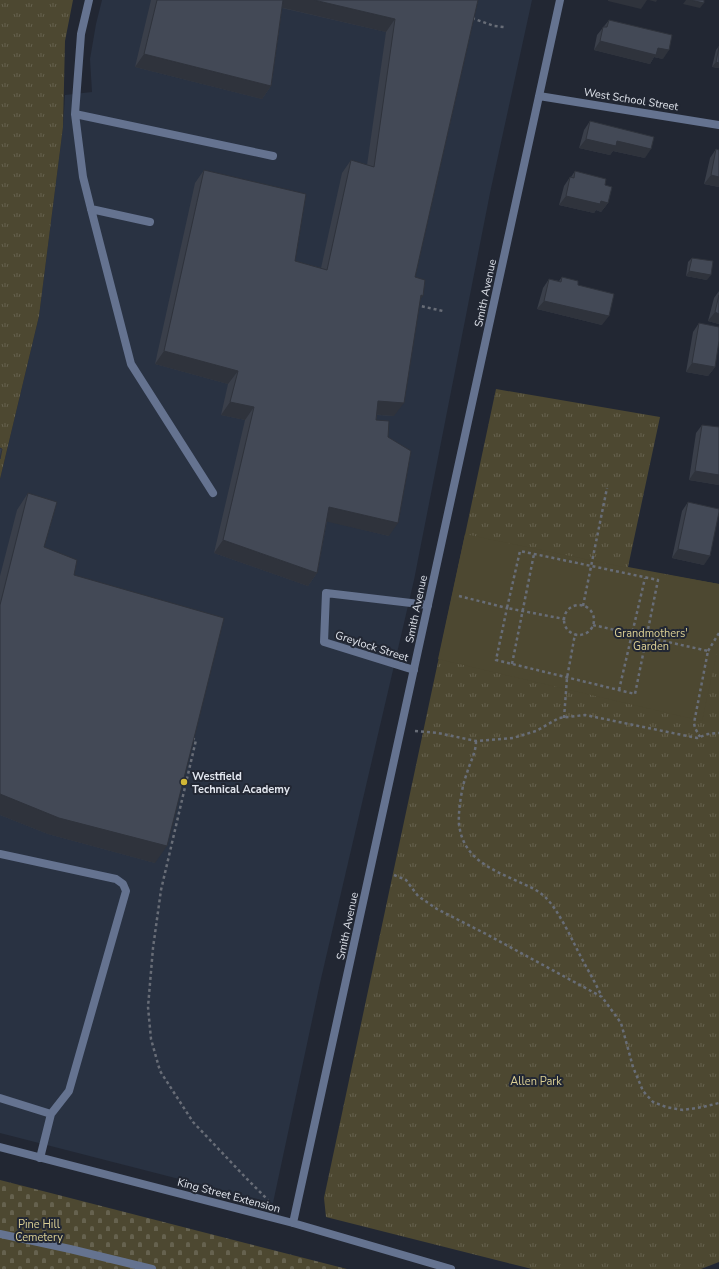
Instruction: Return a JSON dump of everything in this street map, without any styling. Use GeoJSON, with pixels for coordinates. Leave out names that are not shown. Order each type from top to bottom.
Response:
{"type":"FeatureCollection","features":[{"type":"Feature","properties":{"kind":"street"},"geometry":{"type":"LineString","coordinates":[[89,0],[81,34],[75,114],[83,177],[91,209],[131,364],[213,493]]}},
{"type":"Feature","properties":{"kind":"street","name":"Smith Avenue"},"geometry":{"type":"LineString","coordinates":[[293,1223],[560,0]]}},
{"type":"Feature","properties":{"kind":"street","name":"West School Street"},"geometry":{"type":"LineString","coordinates":[[540,96],[719,125]]}},
{"type":"Feature","properties":{"kind":"street"},"geometry":{"type":"LineString","coordinates":[[75,114],[273,156]]}},
{"type":"Feature","properties":{"kind":"street"},"geometry":{"type":"LineString","coordinates":[[91,209],[150,222]]}},
{"type":"Feature","properties":{"kind":"street","name":"Greylock Street"},"geometry":{"type":"LineString","coordinates":[[414,670],[324,642],[326,593],[428,605]]}},
{"type":"Feature","properties":{"kind":"street"},"geometry":{"type":"LineString","coordinates":[[0,854],[116,879],[123,884],[126,890],[69,1091],[51,1114],[40,1158]]}},
{"type":"Feature","properties":{"kind":"street"},"geometry":{"type":"LineString","coordinates":[[0,1098],[51,1114]]}},
{"type":"Feature","properties":{"kind":"street","name":"King Street Extension"},"geometry":{"type":"LineString","coordinates":[[0,1148],[293,1223],[451,1269]]}},
{"type":"Feature","properties":{"kind":"street"},"geometry":{"type":"LineString","coordinates":[[0,1234],[152,1269]]}},
{"type":"Feature","properties":{"kind":"path"},"geometry":{"type":"LineString","coordinates":[[468,17],[494,26],[504,27]]}},
{"type":"Feature","properties":{"kind":"path"},"geometry":{"type":"LineString","coordinates":[[415,305],[443,311]]}},
{"type":"Feature","properties":{"kind":"path"},"geometry":{"type":"LineString","coordinates":[[583,606],[607,488]]}},
{"type":"Feature","properties":{"kind":"path"},"geometry":{"type":"LineString","coordinates":[[520,551],[590,566],[658,580],[634,694],[496,660],[520,551]]}},
{"type":"Feature","properties":{"kind":"path"},"geometry":{"type":"LineString","coordinates":[[512,664],[534,554]]}},
{"type":"Feature","properties":{"kind":"path"},"geometry":{"type":"LineString","coordinates":[[619,690],[645,578]]}},
{"type":"Feature","properties":{"kind":"path"},"geometry":{"type":"LineString","coordinates":[[458,596],[507,608],[564,619]]}},
{"type":"Feature","properties":{"kind":"path"},"geometry":{"type":"LineString","coordinates":[[578,605],[583,606],[593,615],[593,625],[588,632],[584,634],[574,634],[567,629],[564,619],[570,608],[578,605]]}},
{"type":"Feature","properties":{"kind":"path"},"geometry":{"type":"LineString","coordinates":[[593,625],[708,652]]}},
{"type":"Feature","properties":{"kind":"path"},"geometry":{"type":"LineString","coordinates":[[700,737],[694,723],[708,652],[719,633]]}},
{"type":"Feature","properties":{"kind":"path"},"geometry":{"type":"LineString","coordinates":[[564,718],[567,678],[574,634]]}},
{"type":"Feature","properties":{"kind":"path"},"geometry":{"type":"LineString","coordinates":[[401,730],[438,733],[476,741],[513,738],[536,731],[559,718],[585,715],[697,738],[708,734],[719,733]]}},
{"type":"Feature","properties":{"kind":"path"},"geometry":{"type":"LineString","coordinates":[[187,736],[196,740],[161,890],[153,948],[148,1007],[151,1039],[160,1071],[193,1122],[270,1201]]}},
{"type":"Feature","properties":{"kind":"path"},"geometry":{"type":"LineString","coordinates":[[476,741],[474,756],[466,774],[460,811],[460,829],[469,850],[476,859],[486,866],[530,886],[545,897],[562,921],[596,982],[602,997],[621,1023],[633,1067],[643,1091],[653,1102],[666,1108],[684,1110],[703,1108],[719,1103]]}},
{"type":"Feature","properties":{"kind":"path"},"geometry":{"type":"LineString","coordinates":[[394,874],[406,880],[418,896],[437,909],[602,997]]}},
{"type":"Feature","properties":{"kind":"shaded area","name":"Westfield Technical Academy"},"geometry":{"type":"Polygon","coordinates":[[[102,0],[532,0],[490,193],[414,580],[320,983],[273,1203],[0,1133],[0,479],[39,316],[63,127],[65,95],[92,92],[90,59],[102,0]]]}},
{"type":"Feature","properties":{"kind":"green space"},"geometry":{"type":"Polygon","coordinates":[[[0,0],[73,0],[65,41],[63,127],[39,316],[0,479],[0,0]]]}},
{"type":"Feature","properties":{"kind":"green space","name":"Allen Park"},"geometry":{"type":"Polygon","coordinates":[[[496,389],[660,417],[628,567],[719,584],[719,1262],[701,1269],[532,1269],[326,1217],[324,1198],[496,389]]]}},
{"type":"Feature","properties":{"kind":"green space","name":"Grandmothers' Garden"},"geometry":{"type":"Polygon","coordinates":[[[465,534],[628,568],[719,584],[719,643],[702,721],[438,659],[465,534]]]}},
{"type":"Feature","properties":{"kind":"green space","name":"Pine Hill Cemetery"},"geometry":{"type":"Polygon","coordinates":[[[0,1180],[347,1269],[0,1269],[0,1180]]]}},
{"type":"Feature","properties":{"kind":"building"},"geometry":{"type":"Polygon","coordinates":[[[157,0],[283,0],[271,86],[144,54],[157,0]]]}},
{"type":"Feature","properties":{"kind":"building"},"geometry":{"type":"Polygon","coordinates":[[[314,0],[478,0],[415,277],[425,280],[423,296],[421,295],[404,403],[378,401],[376,420],[389,421],[388,437],[411,451],[398,523],[329,507],[317,573],[223,540],[254,407],[230,402],[238,371],[164,351],[204,170],[306,194],[295,261],[327,270],[351,160],[374,167],[395,19],[314,0]]]}},
{"type":"Feature","properties":{"kind":"building"},"geometry":{"type":"Polygon","coordinates":[[[690,0],[704,0],[704,3],[690,0]]]}},
{"type":"Feature","properties":{"kind":"building"},"geometry":{"type":"Polygon","coordinates":[[[609,20],[672,35],[669,50],[658,48],[656,55],[600,41],[603,27],[607,27],[609,20]]]}},
{"type":"Feature","properties":{"kind":"building"},"geometry":{"type":"Polygon","coordinates":[[[719,47],[719,63],[716,62],[719,47]]]}},
{"type":"Feature","properties":{"kind":"building"},"geometry":{"type":"Polygon","coordinates":[[[590,121],[654,137],[651,149],[617,141],[616,146],[586,139],[590,121]]]}},
{"type":"Feature","properties":{"kind":"building"},"geometry":{"type":"Polygon","coordinates":[[[716,149],[719,150],[719,177],[711,175],[716,149]]]}},
{"type":"Feature","properties":{"kind":"building"},"geometry":{"type":"Polygon","coordinates":[[[575,171],[606,179],[605,185],[612,187],[608,203],[601,201],[600,204],[566,196],[570,177],[574,178],[575,171]]]}},
{"type":"Feature","properties":{"kind":"building"},"geometry":{"type":"Polygon","coordinates":[[[692,258],[713,261],[711,275],[689,271],[692,258]]]}},
{"type":"Feature","properties":{"kind":"building"},"geometry":{"type":"Polygon","coordinates":[[[562,277],[578,281],[578,285],[614,294],[609,316],[544,301],[549,279],[561,282],[562,277]]]}},
{"type":"Feature","properties":{"kind":"building"},"geometry":{"type":"Polygon","coordinates":[[[719,295],[719,314],[715,312],[719,295]]]}},
{"type":"Feature","properties":{"kind":"building"},"geometry":{"type":"Polygon","coordinates":[[[699,323],[719,327],[719,341],[715,367],[692,363],[699,323]]]}},
{"type":"Feature","properties":{"kind":"building"},"geometry":{"type":"Polygon","coordinates":[[[702,425],[719,427],[719,475],[695,471],[702,425]]]}},
{"type":"Feature","properties":{"kind":"building"},"geometry":{"type":"Polygon","coordinates":[[[0,448],[2,449],[0,459],[0,448]]]}},
{"type":"Feature","properties":{"kind":"building"},"geometry":{"type":"Polygon","coordinates":[[[28,493],[57,502],[44,547],[77,560],[74,575],[224,618],[167,846],[59,818],[0,794],[0,605],[28,493]]]}},
{"type":"Feature","properties":{"kind":"building"},"geometry":{"type":"Polygon","coordinates":[[[688,502],[719,509],[710,556],[678,549],[688,502]]]}},
{"type":"Feature","properties":{"kind":"place","name":"Westfield Technical Academy"},"geometry":{"type":"Point","coordinates":[184,782]}}]}
